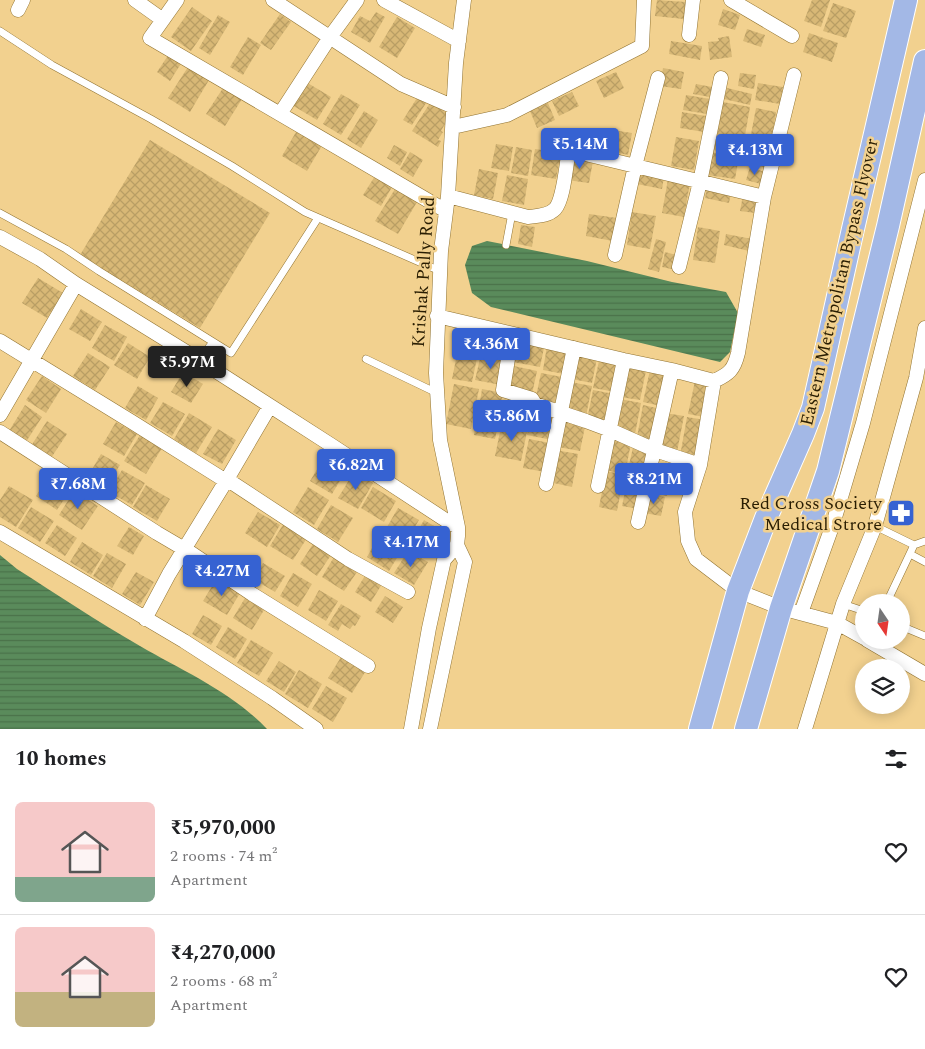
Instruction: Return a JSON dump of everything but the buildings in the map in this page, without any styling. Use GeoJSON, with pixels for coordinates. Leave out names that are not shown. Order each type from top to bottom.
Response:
{"type":"FeatureCollection","features":[{"type":"Feature","properties":{"kind":"main road","name":"Eastern Metropolitan Bypass Flyover"},"geometry":{"type":"LineString","coordinates":[[700,729],[738,591],[766,518],[813,408],[906,0]]}},
{"type":"Feature","properties":{"kind":"main road","name":"Eastern Metropolitan Bypass Flyover"},"geometry":{"type":"LineString","coordinates":[[746,729],[791,611],[828,471],[888,226],[925,61]]}},
{"type":"Feature","properties":{"kind":"street"},"geometry":{"type":"LineString","coordinates":[[135,0],[163,20]]}},
{"type":"Feature","properties":{"kind":"street"},"geometry":{"type":"LineString","coordinates":[[177,0],[150,38],[446,211]]}},
{"type":"Feature","properties":{"kind":"street"},"geometry":{"type":"LineString","coordinates":[[274,0],[401,84],[454,107]]}},
{"type":"Feature","properties":{"kind":"street"},"geometry":{"type":"LineString","coordinates":[[280,114],[330,37],[357,0]]}},
{"type":"Feature","properties":{"kind":"street"},"geometry":{"type":"LineString","coordinates":[[384,0],[459,41]]}},
{"type":"Feature","properties":{"kind":"street","name":"Krishak Pally Road"},"geometry":{"type":"LineString","coordinates":[[430,729],[465,562],[457,545],[458,527],[440,440],[436,373],[440,271],[448,196],[456,63],[464,0]]}},
{"type":"Feature","properties":{"kind":"street"},"geometry":{"type":"LineString","coordinates":[[453,127],[507,116],[642,46],[644,0]]}},
{"type":"Feature","properties":{"kind":"street"},"geometry":{"type":"LineString","coordinates":[[689,35],[693,0]]}},
{"type":"Feature","properties":{"kind":"street"},"geometry":{"type":"LineString","coordinates":[[731,0],[792,36]]}},
{"type":"Feature","properties":{"kind":"street"},"geometry":{"type":"LineString","coordinates":[[437,316],[714,381],[725,375],[735,364],[738,353],[764,198],[794,75]]}},
{"type":"Feature","properties":{"kind":"street"},"geometry":{"type":"LineString","coordinates":[[615,254],[658,78]]}},
{"type":"Feature","properties":{"kind":"street"},"geometry":{"type":"LineString","coordinates":[[679,267],[700,182],[721,78]]}},
{"type":"Feature","properties":{"kind":"street"},"geometry":{"type":"LineString","coordinates":[[448,196],[528,217],[549,213],[555,208],[561,196],[569,150],[764,198]]}},
{"type":"Feature","properties":{"kind":"street"},"geometry":{"type":"LineString","coordinates":[[791,611],[833,524],[863,423],[925,180]]}},
{"type":"Feature","properties":{"kind":"street"},"geometry":{"type":"LineString","coordinates":[[0,237],[40,259],[76,284],[331,445],[450,524],[458,527]]}},
{"type":"Feature","properties":{"kind":"street"},"geometry":{"type":"LineString","coordinates":[[0,415],[76,284]]}},
{"type":"Feature","properties":{"kind":"street"},"geometry":{"type":"LineString","coordinates":[[805,729],[843,604],[875,526],[920,379],[925,328]]}},
{"type":"Feature","properties":{"kind":"street"},"geometry":{"type":"LineString","coordinates":[[512,334],[504,390],[532,398],[535,404],[610,430],[655,450],[700,465]]}},
{"type":"Feature","properties":{"kind":"street"},"geometry":{"type":"LineString","coordinates":[[0,341],[32,359],[226,481],[231,482],[348,560],[408,592]]}},
{"type":"Feature","properties":{"kind":"street"},"geometry":{"type":"LineString","coordinates":[[546,484],[574,348]]}},
{"type":"Feature","properties":{"kind":"street"},"geometry":{"type":"LineString","coordinates":[[598,486],[624,360]]}},
{"type":"Feature","properties":{"kind":"street"},"geometry":{"type":"LineString","coordinates":[[638,522],[672,370]]}},
{"type":"Feature","properties":{"kind":"street"},"geometry":{"type":"LineString","coordinates":[[714,381],[700,465],[685,512],[688,541],[696,559],[738,591],[791,611],[837,623],[855,633]]}},
{"type":"Feature","properties":{"kind":"street"},"geometry":{"type":"LineString","coordinates":[[145,619],[169,574],[270,406]]}},
{"type":"Feature","properties":{"kind":"street"},"geometry":{"type":"LineString","coordinates":[[0,432],[267,604],[368,666]]}},
{"type":"Feature","properties":{"kind":"street"},"geometry":{"type":"LineString","coordinates":[[0,532],[184,641],[316,729]]}},
{"type":"Feature","properties":{"kind":"street"},"geometry":{"type":"LineString","coordinates":[[412,729],[444,560],[457,545]]}},
{"type":"Feature","properties":{"kind":"street"},"geometry":{"type":"LineString","coordinates":[[882,649],[925,674]]}},
{"type":"Feature","properties":{"kind":"lane"},"geometry":{"type":"LineString","coordinates":[[1,35],[232,166],[306,212],[440,271]]}},
{"type":"Feature","properties":{"kind":"lane"},"geometry":{"type":"LineString","coordinates":[[0,213],[66,249],[231,353],[318,218]]}},
{"type":"Feature","properties":{"kind":"lane"},"geometry":{"type":"LineString","coordinates":[[506,245],[512,213]]}},
{"type":"Feature","properties":{"kind":"lane"},"geometry":{"type":"LineString","coordinates":[[199,360],[213,342]]}},
{"type":"Feature","properties":{"kind":"lane"},"geometry":{"type":"LineString","coordinates":[[366,359],[438,394]]}},
{"type":"Feature","properties":{"kind":"lane"},"geometry":{"type":"LineString","coordinates":[[875,526],[914,545],[925,541]]}},
{"type":"Feature","properties":{"kind":"lane"},"geometry":{"type":"LineString","coordinates":[[891,594],[914,545]]}},
{"type":"Feature","properties":{"kind":"lane"},"geometry":{"type":"LineString","coordinates":[[910,554],[925,562]]}},
{"type":"Feature","properties":{"kind":"lane"},"geometry":{"type":"LineString","coordinates":[[843,604],[855,608]]}},
{"type":"Feature","properties":{"kind":"lane"},"geometry":{"type":"LineString","coordinates":[[910,630],[925,636]]}},
{"type":"Feature","properties":{"kind":"shaded area"},"geometry":{"type":"Polygon","coordinates":[[[487,241],[726,292],[738,313],[730,352],[720,362],[491,307],[472,293],[465,265],[472,246],[487,241]]]}},
{"type":"Feature","properties":{"kind":"shaded area"},"geometry":{"type":"Polygon","coordinates":[[[0,555],[17,569],[109,628],[223,693],[267,729],[0,729],[0,555]]]}},
{"type":"Feature","properties":{"kind":"place","name":"Red Cross Society Medical Strore"},"geometry":{"type":"Point","coordinates":[901,513]}}]}
